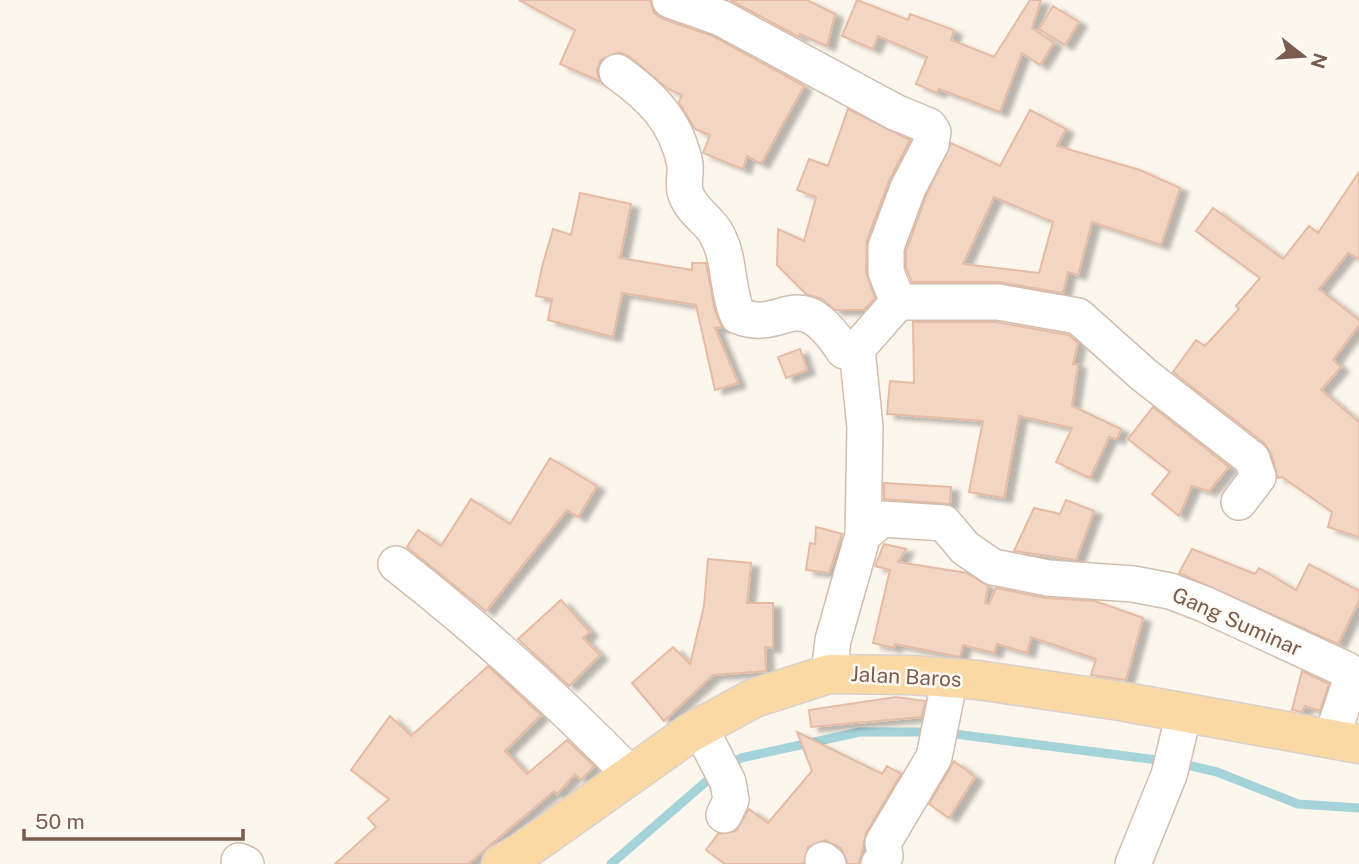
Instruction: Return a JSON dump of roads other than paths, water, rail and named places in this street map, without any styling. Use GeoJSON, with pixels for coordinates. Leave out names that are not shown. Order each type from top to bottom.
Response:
{"type":"FeatureCollection","features":[{"type":"Feature","properties":{"kind":"main road","name":"Jalan Baros"},"geometry":{"type":"LineString","coordinates":[[517,860],[631,775],[706,739],[754,698],[829,674],[950,678],[1181,727],[1345,742]]}},
{"type":"Feature","properties":{"kind":"street"},"geometry":{"type":"LineString","coordinates":[[670,0],[721,18],[895,112],[929,126],[933,132],[931,144],[908,188],[886,247],[886,272],[898,302]]}},
{"type":"Feature","properties":{"kind":"street"},"geometry":{"type":"LineString","coordinates":[[617,72],[661,109],[674,129],[685,166],[685,190],[691,205],[708,221],[725,251],[738,316],[752,321],[802,312],[817,319],[845,351],[851,353],[898,302],[998,302],[1078,316],[1143,375],[1252,459],[1258,477],[1239,502]]}},
{"type":"Feature","properties":{"kind":"street"},"geometry":{"type":"LineString","coordinates":[[829,674],[832,639],[863,536],[865,427],[857,349]]}},
{"type":"Feature","properties":{"kind":"street","name":"Gang Suminar"},"geometry":{"type":"LineString","coordinates":[[863,536],[883,519],[944,523],[965,548],[992,567],[1048,578],[1133,584],[1170,592],[1204,604],[1346,670],[1350,683],[1345,742]]}},
{"type":"Feature","properties":{"kind":"street"},"geometry":{"type":"LineString","coordinates":[[396,564],[472,624],[560,703],[631,775]]}},
{"type":"Feature","properties":{"kind":"street"},"geometry":{"type":"LineString","coordinates":[[879,864],[885,856],[883,843],[925,774],[942,729],[950,678]]}},
{"type":"Feature","properties":{"kind":"street"},"geometry":{"type":"LineString","coordinates":[[1133,864],[1169,775],[1181,727]]}},
{"type":"Feature","properties":{"kind":"street"},"geometry":{"type":"LineString","coordinates":[[706,739],[726,799]]}},
{"type":"Feature","properties":{"kind":"waterway"},"geometry":{"type":"LineString","coordinates":[[728,766],[741,758],[860,732],[933,732]]}},
{"type":"Feature","properties":{"kind":"waterway"},"geometry":{"type":"LineString","coordinates":[[947,733],[1165,761]]}},
{"type":"Feature","properties":{"kind":"waterway"},"geometry":{"type":"LineString","coordinates":[[1179,763],[1217,772],[1298,804],[1359,808]]}},
{"type":"Feature","properties":{"kind":"waterway"},"geometry":{"type":"LineString","coordinates":[[611,864],[716,773]]}}]}
